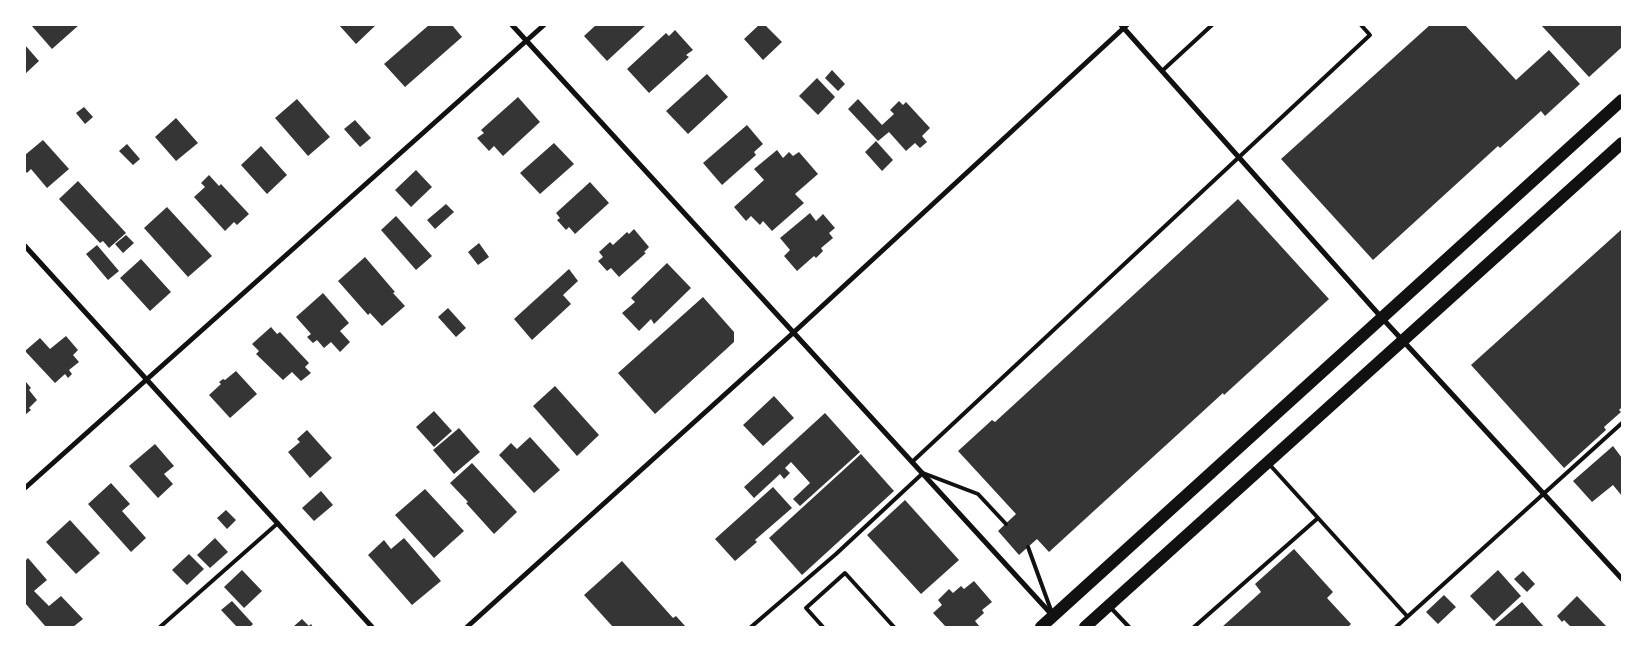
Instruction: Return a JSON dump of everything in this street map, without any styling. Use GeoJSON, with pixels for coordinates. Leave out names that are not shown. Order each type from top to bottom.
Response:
{"type":"FeatureCollection","features":[{"type":"Feature","properties":{"kind":"main road"},"geometry":{"type":"LineString","coordinates":[[1041,627],[1622,100]]}},
{"type":"Feature","properties":{"kind":"main road"},"geometry":{"type":"LineString","coordinates":[[1085,627],[1622,143]]}},
{"type":"Feature","properties":{"kind":"street"},"geometry":{"type":"LineString","coordinates":[[512,25],[1053,616]]}},
{"type":"Feature","properties":{"kind":"street"},"geometry":{"type":"LineString","coordinates":[[25,488],[544,25]]}},
{"type":"Feature","properties":{"kind":"street"},"geometry":{"type":"LineString","coordinates":[[466,627],[793,333],[1124,26],[1382,318],[1622,579]]}},
{"type":"Feature","properties":{"kind":"street"},"geometry":{"type":"LineString","coordinates":[[25,246],[372,627]]}},
{"type":"Feature","properties":{"kind":"lane"},"geometry":{"type":"LineString","coordinates":[[1162,71],[1212,25]]}},
{"type":"Feature","properties":{"kind":"lane"},"geometry":{"type":"LineString","coordinates":[[912,462],[1370,34],[1362,25]]}},
{"type":"Feature","properties":{"kind":"lane"},"geometry":{"type":"LineString","coordinates":[[1396,627],[1622,423]]}},
{"type":"Feature","properties":{"kind":"lane"},"geometry":{"type":"LineString","coordinates":[[1267,462],[1408,616]]}},
{"type":"Feature","properties":{"kind":"lane"},"geometry":{"type":"LineString","coordinates":[[750,627],[836,554],[922,473],[978,494],[1006,524]]}},
{"type":"Feature","properties":{"kind":"lane"},"geometry":{"type":"LineString","coordinates":[[1194,627],[1318,518]]}},
{"type":"Feature","properties":{"kind":"lane"},"geometry":{"type":"LineString","coordinates":[[160,627],[278,522]]}},
{"type":"Feature","properties":{"kind":"lane"},"geometry":{"type":"LineString","coordinates":[[1028,547],[1053,616]]}},
{"type":"Feature","properties":{"kind":"lane"},"geometry":{"type":"LineString","coordinates":[[823,627],[806,608],[845,573],[894,627]]}},
{"type":"Feature","properties":{"kind":"lane"},"geometry":{"type":"LineString","coordinates":[[1109,605],[1129,627]]}},
{"type":"Feature","properties":{"kind":"building"},"geometry":{"type":"Polygon","coordinates":[[[31,25],[79,25],[52,49],[31,25]]]}},
{"type":"Feature","properties":{"kind":"building"},"geometry":{"type":"Polygon","coordinates":[[[339,25],[376,25],[356,44],[339,25]]]}},
{"type":"Feature","properties":{"kind":"building"},"geometry":{"type":"Polygon","coordinates":[[[429,25],[452,25],[462,37],[405,87],[384,64],[429,25]]]}},
{"type":"Feature","properties":{"kind":"building"},"geometry":{"type":"Polygon","coordinates":[[[596,25],[646,25],[607,61],[584,36],[596,25]]]}},
{"type":"Feature","properties":{"kind":"building"},"geometry":{"type":"Polygon","coordinates":[[[759,25],[765,25],[782,42],[763,60],[744,39],[759,25]]]}},
{"type":"Feature","properties":{"kind":"building"},"geometry":{"type":"Polygon","coordinates":[[[1430,25],[1465,25],[1516,80],[1549,50],[1580,84],[1545,116],[1541,111],[1500,148],[1498,146],[1373,260],[1281,159],[1430,25]]]}},
{"type":"Feature","properties":{"kind":"building"},"geometry":{"type":"Polygon","coordinates":[[[1541,25],[1622,25],[1622,47],[1589,77],[1541,25]]]}},
{"type":"Feature","properties":{"kind":"building"},"geometry":{"type":"Polygon","coordinates":[[[675,30],[693,50],[686,55],[689,57],[649,93],[627,69],[666,33],[669,36],[675,30]]]}},
{"type":"Feature","properties":{"kind":"building"},"geometry":{"type":"Polygon","coordinates":[[[25,45],[39,61],[25,74],[25,45]]]}},
{"type":"Feature","properties":{"kind":"building"},"geometry":{"type":"Polygon","coordinates":[[[832,70],[845,84],[838,91],[825,78],[832,70]]]}},
{"type":"Feature","properties":{"kind":"building"},"geometry":{"type":"Polygon","coordinates":[[[707,74],[728,97],[688,134],[666,111],[707,74]]]}},
{"type":"Feature","properties":{"kind":"building"},"geometry":{"type":"Polygon","coordinates":[[[817,78],[835,97],[818,115],[799,96],[817,78]]]}},
{"type":"Feature","properties":{"kind":"building"},"geometry":{"type":"Polygon","coordinates":[[[518,97],[540,122],[503,156],[494,146],[489,151],[477,138],[484,133],[481,130],[518,97]]]}},
{"type":"Feature","properties":{"kind":"building"},"geometry":{"type":"Polygon","coordinates":[[[297,99],[330,137],[308,156],[275,118],[297,99]]]}},
{"type":"Feature","properties":{"kind":"building"},"geometry":{"type":"Polygon","coordinates":[[[858,99],[882,125],[894,114],[890,110],[899,101],[903,105],[906,102],[930,128],[922,136],[927,142],[920,148],[915,143],[906,151],[889,132],[878,141],[848,109],[858,99]]]}},
{"type":"Feature","properties":{"kind":"building"},"geometry":{"type":"Polygon","coordinates":[[[84,107],[93,117],[85,124],[76,113],[84,107]]]}},
{"type":"Feature","properties":{"kind":"building"},"geometry":{"type":"Polygon","coordinates":[[[176,118],[198,143],[176,161],[155,137],[176,118]]]}},
{"type":"Feature","properties":{"kind":"building"},"geometry":{"type":"Polygon","coordinates":[[[355,120],[371,138],[360,147],[344,129],[355,120]]]}},
{"type":"Feature","properties":{"kind":"building"},"geometry":{"type":"Polygon","coordinates":[[[747,125],[763,144],[754,152],[756,155],[722,185],[703,163],[747,125]]]}},
{"type":"Feature","properties":{"kind":"building"},"geometry":{"type":"Polygon","coordinates":[[[43,140],[69,169],[47,188],[31,169],[27,173],[25,170],[25,155],[43,140]]]}},
{"type":"Feature","properties":{"kind":"building"},"geometry":{"type":"Polygon","coordinates":[[[876,141],[893,160],[882,171],[865,152],[876,141]]]}},
{"type":"Feature","properties":{"kind":"building"},"geometry":{"type":"Polygon","coordinates":[[[554,143],[574,164],[540,194],[520,173],[554,143]]]}},
{"type":"Feature","properties":{"kind":"building"},"geometry":{"type":"Polygon","coordinates":[[[127,144],[140,159],[133,165],[119,151],[127,144]]]}},
{"type":"Feature","properties":{"kind":"building"},"geometry":{"type":"Polygon","coordinates":[[[261,146],[287,175],[267,194],[241,165],[261,146]]]}},
{"type":"Feature","properties":{"kind":"building"},"geometry":{"type":"Polygon","coordinates":[[[777,150],[783,158],[789,152],[793,156],[799,152],[818,174],[795,194],[804,203],[772,231],[763,221],[760,225],[751,216],[746,221],[734,207],[764,180],[754,169],[777,150]]]}},
{"type":"Feature","properties":{"kind":"building"},"geometry":{"type":"Polygon","coordinates":[[[416,170],[432,187],[411,207],[395,190],[416,170]]]}},
{"type":"Feature","properties":{"kind":"building"},"geometry":{"type":"Polygon","coordinates":[[[209,175],[219,186],[221,184],[249,214],[237,225],[234,222],[225,231],[194,197],[205,187],[201,183],[209,175]]]}},
{"type":"Feature","properties":{"kind":"building"},"geometry":{"type":"Polygon","coordinates":[[[78,181],[126,233],[109,248],[103,241],[100,243],[59,199],[78,181]]]}},
{"type":"Feature","properties":{"kind":"building"},"geometry":{"type":"Polygon","coordinates":[[[590,182],[609,203],[575,234],[569,227],[566,230],[557,220],[560,218],[556,213],[590,182]]]}},
{"type":"Feature","properties":{"kind":"building"},"geometry":{"type":"Polygon","coordinates":[[[1238,199],[1329,299],[1049,552],[1037,539],[1019,555],[998,531],[1016,514],[958,451],[992,420],[995,422],[1238,199]]]}},
{"type":"Feature","properties":{"kind":"building"},"geometry":{"type":"Polygon","coordinates":[[[446,204],[454,212],[435,229],[427,220],[446,204]]]}},
{"type":"Feature","properties":{"kind":"building"},"geometry":{"type":"Polygon","coordinates":[[[167,207],[212,256],[188,277],[144,228],[167,207]]]}},
{"type":"Feature","properties":{"kind":"building"},"geometry":{"type":"Polygon","coordinates":[[[810,213],[816,221],[823,214],[835,228],[829,233],[833,238],[821,248],[823,251],[816,258],[814,256],[797,271],[784,256],[790,250],[780,238],[810,213]]]}},
{"type":"Feature","properties":{"kind":"building"},"geometry":{"type":"Polygon","coordinates":[[[396,216],[432,256],[416,270],[381,230],[396,216]]]}},
{"type":"Feature","properties":{"kind":"building"},"geometry":{"type":"Polygon","coordinates":[[[634,229],[649,247],[644,252],[646,253],[619,277],[611,268],[607,271],[598,261],[603,257],[599,252],[610,242],[613,245],[627,232],[629,234],[634,229]]]}},
{"type":"Feature","properties":{"kind":"building"},"geometry":{"type":"Polygon","coordinates":[[[1622,229],[1622,407],[1619,410],[1621,412],[1604,427],[1606,430],[1564,468],[1471,365],[1622,229]]]}},
{"type":"Feature","properties":{"kind":"building"},"geometry":{"type":"Polygon","coordinates":[[[126,235],[134,243],[123,253],[115,244],[126,235]]]}},
{"type":"Feature","properties":{"kind":"building"},"geometry":{"type":"Polygon","coordinates":[[[479,243],[489,257],[478,265],[468,252],[479,243]]]}},
{"type":"Feature","properties":{"kind":"building"},"geometry":{"type":"Polygon","coordinates":[[[97,245],[119,271],[108,280],[86,254],[97,245]]]}},
{"type":"Feature","properties":{"kind":"building"},"geometry":{"type":"Polygon","coordinates":[[[365,257],[405,306],[382,326],[370,313],[368,315],[338,281],[365,257]]]}},
{"type":"Feature","properties":{"kind":"building"},"geometry":{"type":"Polygon","coordinates":[[[141,259],[171,292],[150,311],[120,278],[141,259]]]}},
{"type":"Feature","properties":{"kind":"building"},"geometry":{"type":"Polygon","coordinates":[[[667,263],[691,288],[654,324],[651,319],[639,331],[622,313],[635,302],[631,298],[667,263]]]}},
{"type":"Feature","properties":{"kind":"building"},"geometry":{"type":"Polygon","coordinates":[[[569,269],[578,281],[563,295],[571,304],[532,340],[514,319],[569,269]]]}},
{"type":"Feature","properties":{"kind":"building"},"geometry":{"type":"Polygon","coordinates":[[[323,293],[349,323],[340,331],[350,342],[340,352],[331,342],[324,348],[317,340],[313,343],[307,337],[311,334],[296,317],[323,293]]]}},
{"type":"Feature","properties":{"kind":"building"},"geometry":{"type":"Polygon","coordinates":[[[703,297],[734,332],[734,342],[655,414],[618,373],[703,297]]]}},
{"type":"Feature","properties":{"kind":"building"},"geometry":{"type":"Polygon","coordinates":[[[448,308],[466,328],[456,337],[438,317],[448,308]]]}},
{"type":"Feature","properties":{"kind":"building"},"geometry":{"type":"Polygon","coordinates":[[[271,327],[277,334],[280,332],[309,363],[305,367],[311,373],[301,381],[292,372],[283,380],[256,354],[259,351],[252,344],[271,327]]]}},
{"type":"Feature","properties":{"kind":"building"},"geometry":{"type":"Polygon","coordinates":[[[66,336],[78,350],[73,355],[79,362],[69,370],[72,374],[68,378],[65,374],[55,383],[25,351],[40,338],[50,349],[66,336]]]}},
{"type":"Feature","properties":{"kind":"building"},"geometry":{"type":"Polygon","coordinates":[[[236,371],[257,394],[230,418],[209,395],[221,384],[219,382],[223,379],[225,380],[236,371]]]}},
{"type":"Feature","properties":{"kind":"building"},"geometry":{"type":"Polygon","coordinates":[[[26,382],[31,388],[29,390],[37,400],[29,408],[31,410],[25,415],[26,382]]]}},
{"type":"Feature","properties":{"kind":"building"},"geometry":{"type":"Polygon","coordinates":[[[555,386],[599,435],[577,456],[533,406],[555,386]]]}},
{"type":"Feature","properties":{"kind":"building"},"geometry":{"type":"Polygon","coordinates":[[[774,396],[794,418],[763,446],[743,425],[774,396]]]}},
{"type":"Feature","properties":{"kind":"building"},"geometry":{"type":"Polygon","coordinates":[[[434,411],[452,431],[434,447],[416,427],[434,411]]]}},
{"type":"Feature","properties":{"kind":"building"},"geometry":{"type":"Polygon","coordinates":[[[825,413],[860,452],[800,506],[793,499],[810,483],[791,462],[785,468],[790,473],[784,479],[780,474],[754,498],[744,487],[825,413]]]}},
{"type":"Feature","properties":{"kind":"building"},"geometry":{"type":"Polygon","coordinates":[[[459,428],[480,452],[454,474],[433,450],[459,428]]]}},
{"type":"Feature","properties":{"kind":"building"},"geometry":{"type":"Polygon","coordinates":[[[307,430],[332,458],[310,478],[288,452],[300,442],[297,439],[307,430]]]}},
{"type":"Feature","properties":{"kind":"building"},"geometry":{"type":"Polygon","coordinates":[[[530,437],[560,470],[534,493],[499,455],[511,443],[517,449],[530,437]]]}},
{"type":"Feature","properties":{"kind":"building"},"geometry":{"type":"Polygon","coordinates":[[[155,444],[174,466],[164,474],[173,484],[158,498],[129,466],[155,444]]]}},
{"type":"Feature","properties":{"kind":"building"},"geometry":{"type":"Polygon","coordinates":[[[1613,446],[1622,458],[1622,496],[1613,485],[1592,502],[1573,481],[1613,446]]]}},
{"type":"Feature","properties":{"kind":"building"},"geometry":{"type":"Polygon","coordinates":[[[861,454],[894,491],[802,575],[769,538],[861,454]]]}},
{"type":"Feature","properties":{"kind":"building"},"geometry":{"type":"Polygon","coordinates":[[[472,463],[517,512],[494,534],[450,483],[472,463]]]}},
{"type":"Feature","properties":{"kind":"building"},"geometry":{"type":"Polygon","coordinates":[[[111,483],[130,504],[122,511],[146,538],[131,552],[88,504],[111,483]]]}},
{"type":"Feature","properties":{"kind":"building"},"geometry":{"type":"Polygon","coordinates":[[[773,487],[792,508],[755,540],[757,542],[735,561],[715,539],[773,487]]]}},
{"type":"Feature","properties":{"kind":"building"},"geometry":{"type":"Polygon","coordinates":[[[425,489],[464,531],[434,558],[395,515],[425,489]]]}},
{"type":"Feature","properties":{"kind":"building"},"geometry":{"type":"Polygon","coordinates":[[[321,491],[333,505],[314,521],[302,508],[321,491]]]}},
{"type":"Feature","properties":{"kind":"building"},"geometry":{"type":"Polygon","coordinates":[[[905,500],[959,560],[921,594],[867,535],[905,500]]]}},
{"type":"Feature","properties":{"kind":"building"},"geometry":{"type":"Polygon","coordinates":[[[226,510],[236,520],[227,529],[217,518],[226,510]]]}},
{"type":"Feature","properties":{"kind":"building"},"geometry":{"type":"Polygon","coordinates":[[[70,520],[100,553],[76,574],[46,542],[70,520]]]}},
{"type":"Feature","properties":{"kind":"building"},"geometry":{"type":"Polygon","coordinates":[[[215,538],[228,552],[210,568],[197,555],[215,538]]]}},
{"type":"Feature","properties":{"kind":"building"},"geometry":{"type":"Polygon","coordinates":[[[404,538],[441,581],[412,605],[368,555],[384,540],[391,549],[404,538]]]}},
{"type":"Feature","properties":{"kind":"building"},"geometry":{"type":"Polygon","coordinates":[[[1294,549],[1333,592],[1327,598],[1351,624],[1348,627],[1222,627],[1261,592],[1255,584],[1294,549]]]}},
{"type":"Feature","properties":{"kind":"building"},"geometry":{"type":"Polygon","coordinates":[[[189,554],[204,569],[187,585],[172,570],[189,554]]]}},
{"type":"Feature","properties":{"kind":"building"},"geometry":{"type":"Polygon","coordinates":[[[28,558],[47,580],[34,591],[49,606],[61,596],[83,619],[73,627],[46,627],[25,603],[25,561],[28,558]]]}},
{"type":"Feature","properties":{"kind":"building"},"geometry":{"type":"Polygon","coordinates":[[[622,561],[673,618],[676,616],[686,627],[613,627],[584,595],[622,561]]]}},
{"type":"Feature","properties":{"kind":"building"},"geometry":{"type":"Polygon","coordinates":[[[242,570],[262,591],[244,608],[224,587],[242,570]]]}},
{"type":"Feature","properties":{"kind":"building"},"geometry":{"type":"Polygon","coordinates":[[[1498,570],[1521,596],[1494,621],[1470,596],[1498,570]]]}},
{"type":"Feature","properties":{"kind":"building"},"geometry":{"type":"Polygon","coordinates":[[[1523,571],[1535,584],[1527,592],[1514,579],[1523,571]]]}},
{"type":"Feature","properties":{"kind":"building"},"geometry":{"type":"Polygon","coordinates":[[[974,581],[992,602],[982,610],[984,613],[975,621],[980,627],[946,627],[933,613],[942,605],[938,600],[949,589],[953,593],[961,586],[964,589],[974,581]]]}},
{"type":"Feature","properties":{"kind":"building"},"geometry":{"type":"Polygon","coordinates":[[[1444,595],[1456,607],[1438,624],[1426,612],[1444,595]]]}},
{"type":"Feature","properties":{"kind":"building"},"geometry":{"type":"Polygon","coordinates":[[[1577,596],[1607,627],[1571,627],[1564,620],[1562,622],[1557,616],[1577,596]]]}},
{"type":"Feature","properties":{"kind":"building"},"geometry":{"type":"Polygon","coordinates":[[[232,601],[253,624],[250,627],[237,627],[221,610],[232,601]]]}},
{"type":"Feature","properties":{"kind":"building"},"geometry":{"type":"Polygon","coordinates":[[[1522,602],[1544,627],[1497,627],[1495,625],[1522,602]]]}},
{"type":"Feature","properties":{"kind":"building"},"geometry":{"type":"Polygon","coordinates":[[[302,619],[309,626],[311,624],[313,627],[293,627],[302,619]]]}}]}
